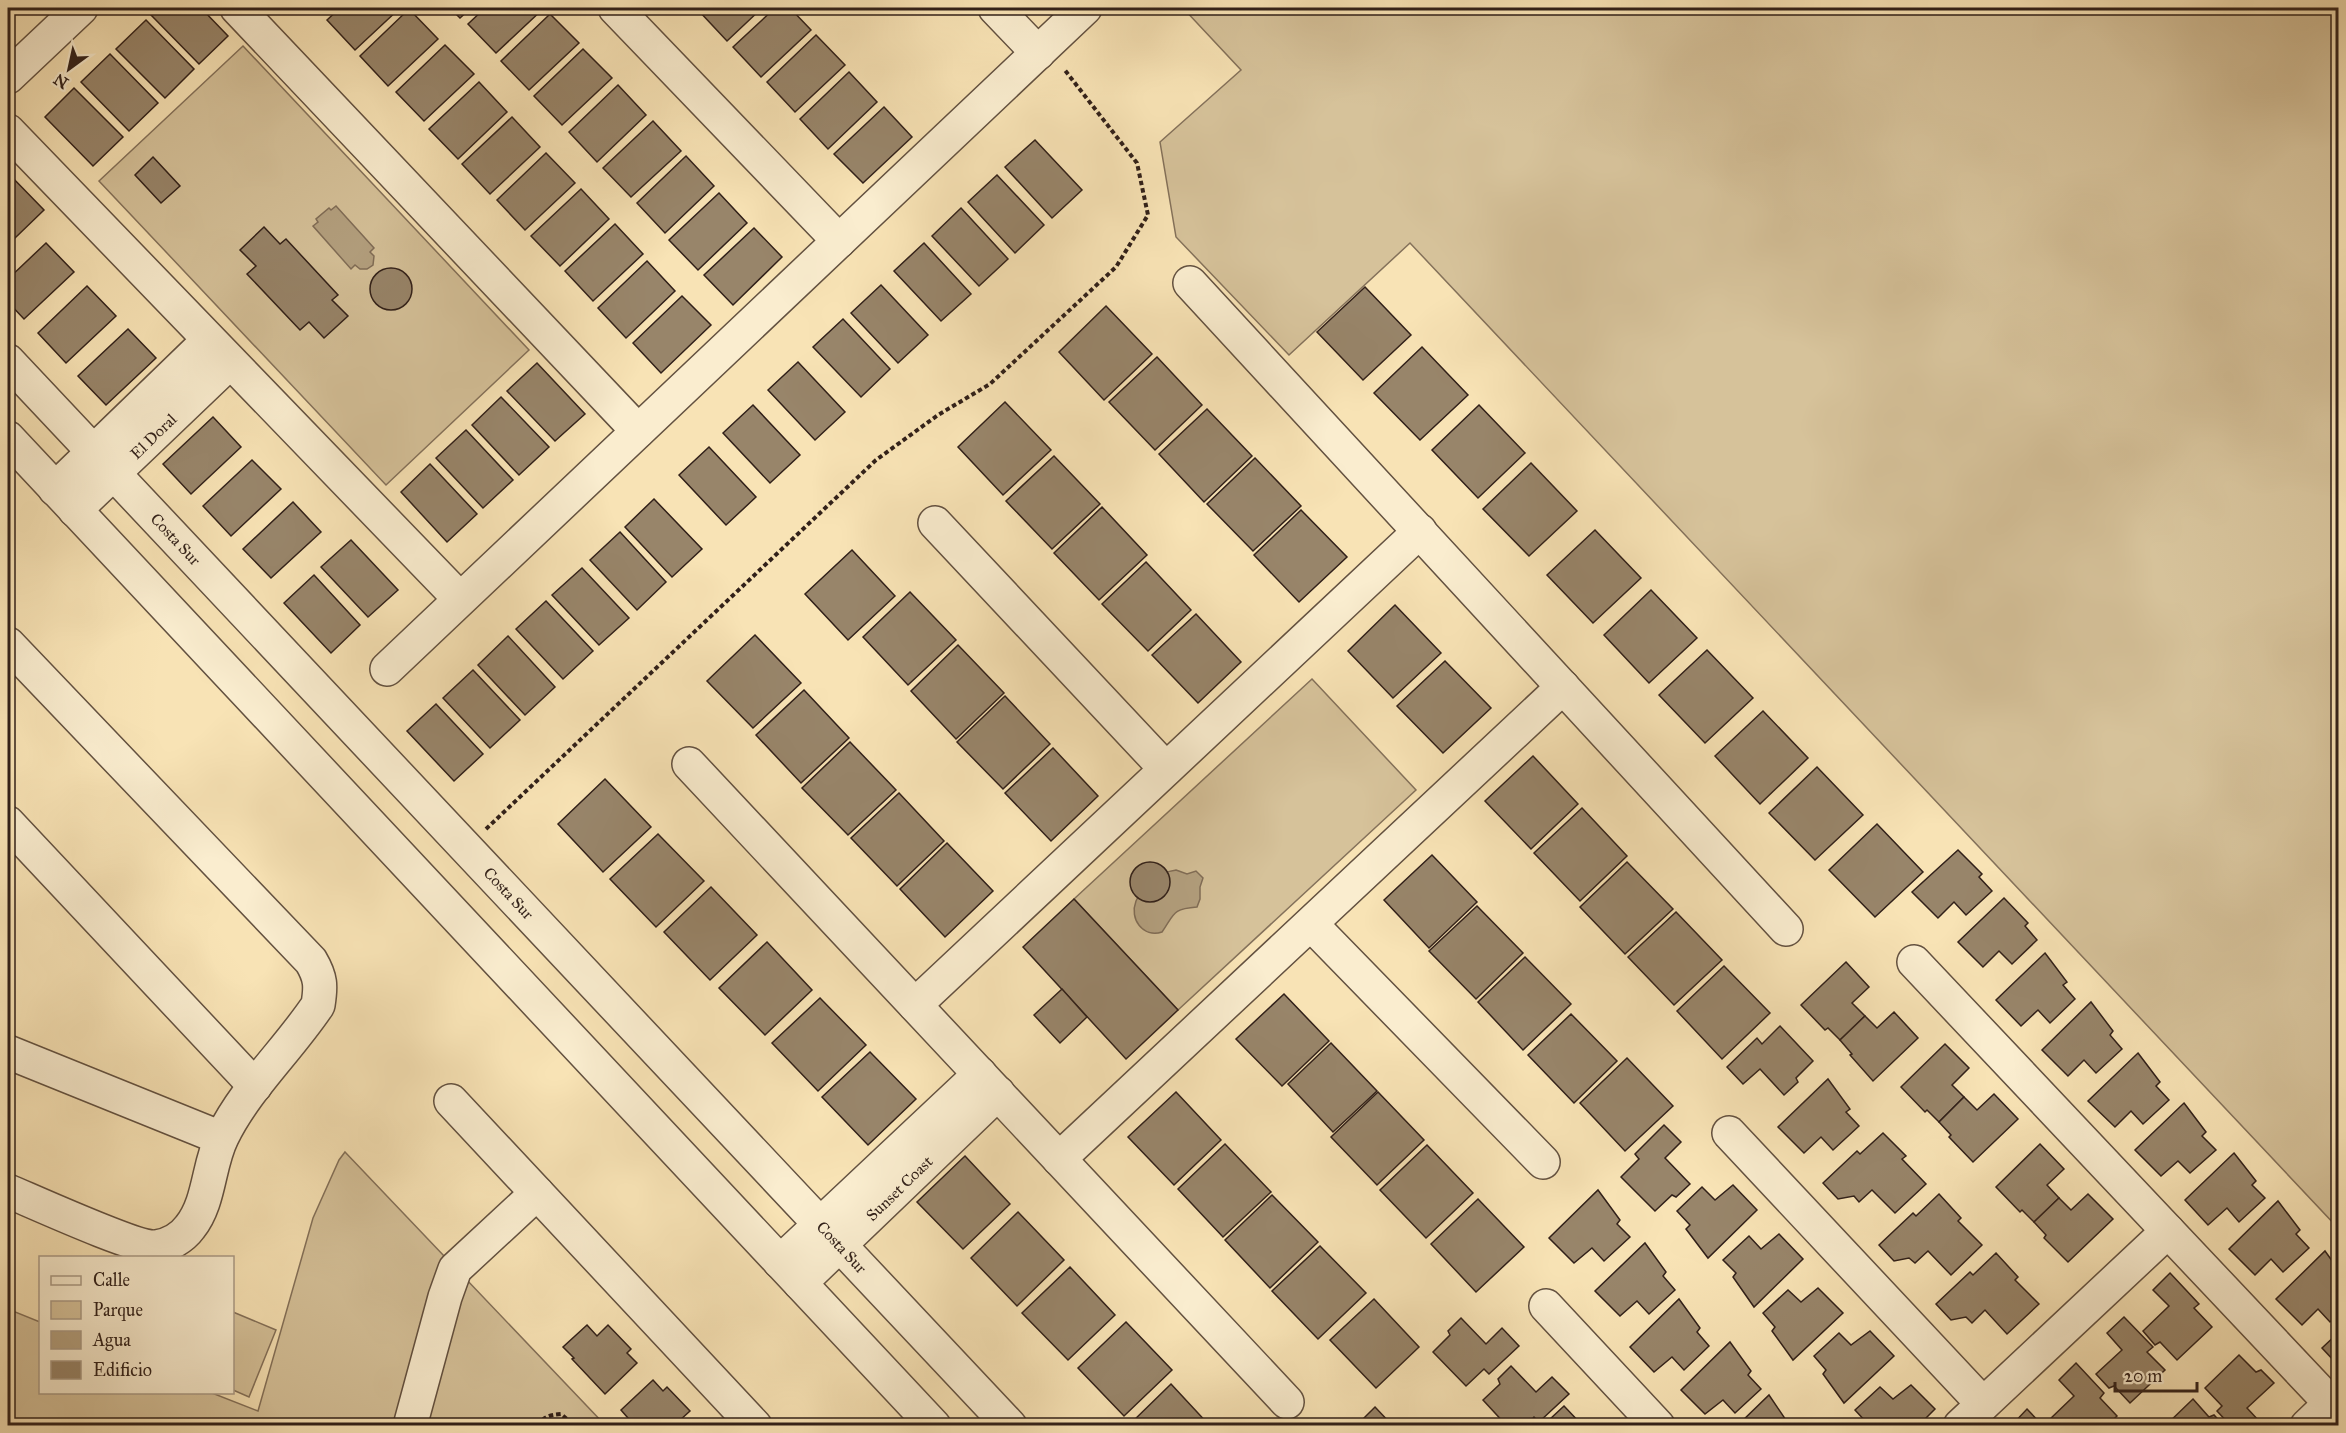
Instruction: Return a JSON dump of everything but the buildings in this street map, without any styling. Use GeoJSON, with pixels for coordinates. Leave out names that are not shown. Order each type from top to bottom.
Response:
{"type":"FeatureCollection","features":[{"type":"Feature","properties":{"kind":"street"},"geometry":{"type":"LineString","coordinates":[[8,77],[81,8]]}},
{"type":"Feature","properties":{"kind":"street"},"geometry":{"type":"LineString","coordinates":[[237,8],[638,431]]}},
{"type":"Feature","properties":{"kind":"street"},"geometry":{"type":"LineString","coordinates":[[615,8],[838,241]]}},
{"type":"Feature","properties":{"kind":"street"},"geometry":{"type":"LineString","coordinates":[[995,8],[1038,53]]}},
{"type":"Feature","properties":{"kind":"street"},"geometry":{"type":"LineString","coordinates":[[387,669],[1085,8]]}},
{"type":"Feature","properties":{"kind":"street"},"geometry":{"type":"LineString","coordinates":[[8,131],[460,599]]}},
{"type":"Feature","properties":{"kind":"street"},"geometry":{"type":"LineString","coordinates":[[1191,283],[1786,929]]}},
{"type":"Feature","properties":{"kind":"street","name":"El Doral"},"geometry":{"type":"LineString","coordinates":[[65,499],[220,351]]}},
{"type":"Feature","properties":{"kind":"street","name":"Costa Sur"},"geometry":{"type":"LineString","coordinates":[[8,361],[1010,1425]]}},
{"type":"Feature","properties":{"kind":"street"},"geometry":{"type":"LineString","coordinates":[[8,438],[934,1425]]}},
{"type":"Feature","properties":{"kind":"street"},"geometry":{"type":"LineString","coordinates":[[935,523],[1166,769]]}},
{"type":"Feature","properties":{"kind":"street"},"geometry":{"type":"LineString","coordinates":[[915,1005],[1420,531]]}},
{"type":"Feature","properties":{"kind":"street"},"geometry":{"type":"LineString","coordinates":[[8,644],[311,961],[319,974],[320,990],[318,1005],[255,1086],[221,1138],[201,1208],[191,1227],[176,1240],[154,1247],[132,1242],[8,1191]]}},
{"type":"Feature","properties":{"kind":"street"},"geometry":{"type":"LineString","coordinates":[[1059,1158],[1563,687]]}},
{"type":"Feature","properties":{"kind":"street"},"geometry":{"type":"LineString","coordinates":[[689,764],[1287,1402]]}},
{"type":"Feature","properties":{"kind":"street"},"geometry":{"type":"LineString","coordinates":[[8,823],[255,1086]]}},
{"type":"Feature","properties":{"kind":"street"},"geometry":{"type":"LineString","coordinates":[[1311,924],[1542,1162]]}},
{"type":"Feature","properties":{"kind":"street"},"geometry":{"type":"LineString","coordinates":[[1914,962],[2335,1407],[2307,1425]]}},
{"type":"Feature","properties":{"kind":"street"},"geometry":{"type":"LineString","coordinates":[[8,1052],[221,1138]]}},
{"type":"Feature","properties":{"kind":"street","name":"Sunset Coast"},"geometry":{"type":"LineString","coordinates":[[790,1272],[989,1084]]}},
{"type":"Feature","properties":{"kind":"street"},"geometry":{"type":"LineString","coordinates":[[451,1101],[755,1425]]}},
{"type":"Feature","properties":{"kind":"street"},"geometry":{"type":"LineString","coordinates":[[1729,1133],[1971,1415],[2168,1231]]}},
{"type":"Feature","properties":{"kind":"street"},"geometry":{"type":"LineString","coordinates":[[410,1425],[445,1297],[455,1269],[537,1193]]}},
{"type":"Feature","properties":{"kind":"street"},"geometry":{"type":"LineString","coordinates":[[1546,1306],[1659,1425]]}},
{"type":"Feature","properties":{"kind":"path"},"geometry":{"type":"LineString","coordinates":[[466,848],[876,460],[938,415],[990,384],[1116,267],[1148,215],[1137,164],[1067,71],[1038,53]]}},
{"type":"Feature","properties":{"kind":"path"},"geometry":{"type":"LineString","coordinates":[[538,1425],[550,1414],[561,1414],[575,1425]]}},
{"type":"Feature","properties":{"kind":"green space"},"geometry":{"type":"Polygon","coordinates":[[[1183,8],[2338,8],[2338,1228],[1410,243],[1289,355],[1176,237],[1160,142],[1241,70],[1183,8]]]}},
{"type":"Feature","properties":{"kind":"green space"},"geometry":{"type":"Polygon","coordinates":[[[243,46],[529,350],[386,485],[99,181],[243,46]]]}},
{"type":"Feature","properties":{"kind":"green space"},"geometry":{"type":"Polygon","coordinates":[[[1312,679],[1416,790],[1178,1010],[1074,899],[1312,679]]]}},
{"type":"Feature","properties":{"kind":"green space"},"geometry":{"type":"Polygon","coordinates":[[[345,1152],[605,1425],[8,1425],[8,1309],[39,1322],[39,1394],[215,1394],[258,1411],[313,1218],[339,1160],[345,1152]]]}},
{"type":"Feature","properties":{"kind":"green space"},"geometry":{"type":"Polygon","coordinates":[[[234,1312],[276,1330],[249,1397],[234,1390],[234,1312]]]}},
{"type":"Feature","properties":{"kind":"water"},"geometry":{"type":"Polygon","coordinates":[[[336,206],[374,248],[370,252],[374,256],[373,265],[367,269],[360,269],[355,265],[351,269],[313,226],[318,222],[316,219],[329,208],[331,210],[336,206]]]}},
{"type":"Feature","properties":{"kind":"water"},"geometry":{"type":"Polygon","coordinates":[[[1176,870],[1187,874],[1196,871],[1203,878],[1197,907],[1175,913],[1162,932],[1144,930],[1139,926],[1134,914],[1136,901],[1155,878],[1176,870]]]}}]}
